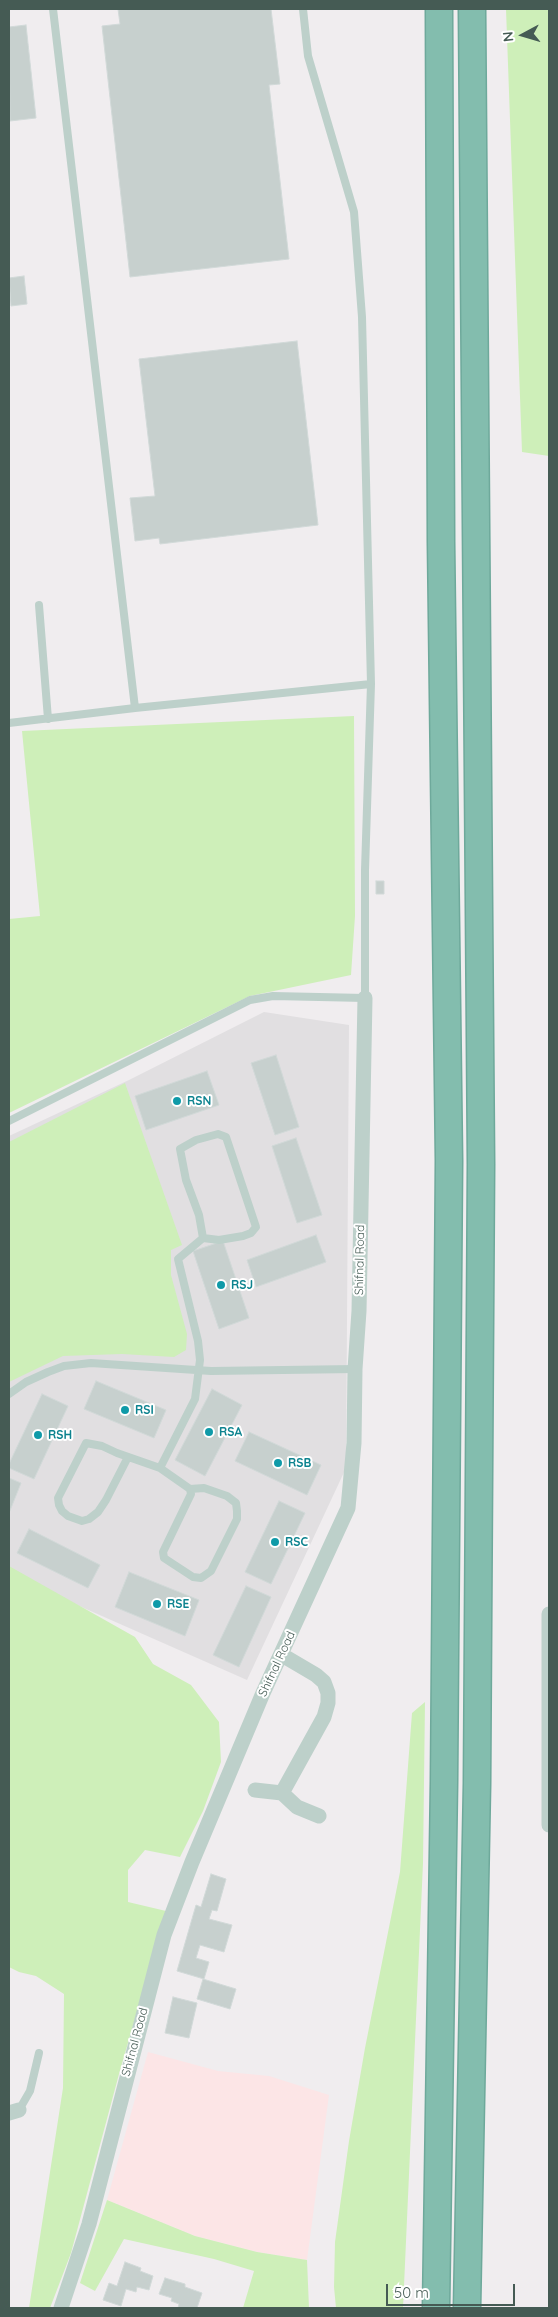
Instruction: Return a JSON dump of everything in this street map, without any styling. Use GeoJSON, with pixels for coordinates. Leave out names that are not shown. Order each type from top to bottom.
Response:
{"type":"FeatureCollection","features":[{"type":"Feature","properties":{"kind":"highway"},"geometry":{"type":"LineString","coordinates":[[436,2308],[444,1772],[449,1161],[441,532],[439,9]]}},
{"type":"Feature","properties":{"kind":"highway"},"geometry":{"type":"LineString","coordinates":[[467,2308],[477,1784],[481,1164],[472,9]]}},
{"type":"Feature","properties":{"kind":"street","name":"Shifnal Road"},"geometry":{"type":"LineString","coordinates":[[61,2308],[89,2224],[164,1936],[192,1862],[263,1693],[348,1508],[354,1444],[355,1370],[359,1311],[365,998]]}},
{"type":"Feature","properties":{"kind":"street"},"geometry":{"type":"LineString","coordinates":[[549,1614],[549,1825]]}},
{"type":"Feature","properties":{"kind":"street"},"geometry":{"type":"LineString","coordinates":[[282,1655],[316,1675],[324,1682],[328,1692],[328,1703],[324,1717],[282,1794]]}},
{"type":"Feature","properties":{"kind":"street"},"geometry":{"type":"LineString","coordinates":[[256,1790],[282,1794],[296,1807],[319,1816]]}},
{"type":"Feature","properties":{"kind":"lane"},"geometry":{"type":"LineString","coordinates":[[53,9],[135,708]]}},
{"type":"Feature","properties":{"kind":"lane"},"geometry":{"type":"LineString","coordinates":[[9,1121],[250,1000],[274,996],[365,998],[371,684],[362,317],[354,212],[308,56],[303,9]]}},
{"type":"Feature","properties":{"kind":"lane"},"geometry":{"type":"LineString","coordinates":[[39,605],[48,719]]}},
{"type":"Feature","properties":{"kind":"lane"},"geometry":{"type":"LineString","coordinates":[[9,724],[135,708],[371,684]]}},
{"type":"Feature","properties":{"kind":"lane"},"geometry":{"type":"LineString","coordinates":[[160,1468],[195,1399],[200,1360],[198,1341],[178,1259],[203,1238],[219,1240],[243,1236],[251,1233],[256,1227],[226,1137],[218,1134],[196,1140],[180,1150],[186,1180],[198,1215],[203,1238]]}},
{"type":"Feature","properties":{"kind":"lane"},"geometry":{"type":"LineString","coordinates":[[9,1394],[26,1382],[64,1366],[91,1363],[198,1370],[355,1370]]}},
{"type":"Feature","properties":{"kind":"lane"},"geometry":{"type":"LineString","coordinates":[[128,1457],[106,1500],[98,1512],[90,1519],[82,1521],[68,1516],[58,1505],[58,1498],[86,1443],[102,1446],[160,1468],[190,1489],[204,1488],[227,1496],[236,1503],[237,1519],[211,1571],[201,1578],[193,1577],[168,1562],[163,1552],[188,1502],[190,1489]]}},
{"type":"Feature","properties":{"kind":"lane"},"geometry":{"type":"LineString","coordinates":[[14,2111],[30,2090],[39,2053]]}},
{"type":"Feature","properties":{"kind":"shaded area"},"geometry":{"type":"Polygon","coordinates":[[[264,1012],[349,1025],[346,1468],[247,1680],[9,1575],[9,1136],[129,1080],[264,1012]]]}},
{"type":"Feature","properties":{"kind":"shaded area"},"geometry":{"type":"Polygon","coordinates":[[[148,2052],[218,2071],[269,2076],[329,2095],[307,2260],[257,2252],[195,2236],[107,2200],[148,2052]]]}},
{"type":"Feature","properties":{"kind":"green space"},"geometry":{"type":"Polygon","coordinates":[[[506,9],[549,9],[549,456],[522,452],[506,9]]]}},
{"type":"Feature","properties":{"kind":"green space"},"geometry":{"type":"Polygon","coordinates":[[[354,716],[355,916],[351,975],[250,996],[9,1113],[9,919],[40,916],[22,731],[354,716]]]}},
{"type":"Feature","properties":{"kind":"green space"},"geometry":{"type":"Polygon","coordinates":[[[125,1083],[182,1245],[171,1250],[171,1275],[187,1334],[186,1350],[174,1357],[122,1354],[63,1356],[9,1382],[9,1142],[125,1083]]]}},
{"type":"Feature","properties":{"kind":"green space"},"geometry":{"type":"Polygon","coordinates":[[[9,1566],[135,1637],[153,1664],[191,1685],[219,1722],[221,1762],[203,1811],[180,1857],[145,1850],[128,1870],[128,1902],[166,1911],[119,2074],[71,2253],[50,2308],[29,2308],[63,2088],[64,1994],[36,1976],[19,1972],[9,1967],[9,1566]]]}},
{"type":"Feature","properties":{"kind":"green space"},"geometry":{"type":"Polygon","coordinates":[[[425,1702],[423,1863],[403,2308],[336,2308],[334,2287],[335,2242],[349,2141],[365,2048],[400,1872],[412,1713],[425,1702]]]}},
{"type":"Feature","properties":{"kind":"green space"},"geometry":{"type":"Polygon","coordinates":[[[107,2200],[195,2236],[257,2252],[307,2260],[309,2308],[243,2308],[254,2271],[214,2259],[124,2239],[95,2291],[80,2283],[107,2200]]]}},
{"type":"Feature","properties":{"kind":"building"},"geometry":{"type":"Polygon","coordinates":[[[118,9],[271,9],[280,84],[269,85],[289,259],[130,277],[102,26],[120,24],[118,9]]]}},
{"type":"Feature","properties":{"kind":"building"},"geometry":{"type":"Polygon","coordinates":[[[26,25],[36,118],[10,121],[9,27],[26,25]]]}},
{"type":"Feature","properties":{"kind":"building"},"geometry":{"type":"Polygon","coordinates":[[[24,276],[27,304],[11,306],[9,278],[24,276]]]}},
{"type":"Feature","properties":{"kind":"building"},"geometry":{"type":"Polygon","coordinates":[[[297,341],[318,525],[160,544],[159,538],[135,541],[130,498],[155,496],[139,359],[297,341]]]}},
{"type":"Feature","properties":{"kind":"building"},"geometry":{"type":"Polygon","coordinates":[[[376,881],[384,881],[384,894],[376,894],[376,881]]]}},
{"type":"Feature","properties":{"kind":"building"},"geometry":{"type":"Polygon","coordinates":[[[276,1055],[299,1127],[275,1135],[251,1063],[276,1055]]]}},
{"type":"Feature","properties":{"kind":"building","name":"RSN"},"geometry":{"type":"Polygon","coordinates":[[[207,1071],[219,1105],[146,1130],[135,1096],[207,1071]]]}},
{"type":"Feature","properties":{"kind":"building"},"geometry":{"type":"Polygon","coordinates":[[[296,1138],[322,1215],[297,1223],[272,1146],[296,1138]]]}},
{"type":"Feature","properties":{"kind":"building"},"geometry":{"type":"Polygon","coordinates":[[[316,1235],[326,1262],[256,1287],[247,1260],[316,1235]]]}},
{"type":"Feature","properties":{"kind":"building","name":"RSJ"},"geometry":{"type":"Polygon","coordinates":[[[223,1241],[249,1318],[219,1329],[193,1251],[223,1241]]]}},
{"type":"Feature","properties":{"kind":"building","name":"RSI"},"geometry":{"type":"Polygon","coordinates":[[[96,1381],[166,1410],[154,1438],[84,1409],[96,1381]]]}},
{"type":"Feature","properties":{"kind":"building","name":"RSA"},"geometry":{"type":"Polygon","coordinates":[[[212,1389],[242,1405],[205,1476],[175,1460],[212,1389]]]}},
{"type":"Feature","properties":{"kind":"building","name":"RSH"},"geometry":{"type":"Polygon","coordinates":[[[42,1394],[68,1406],[34,1479],[9,1468],[9,1464],[42,1394]]]}},
{"type":"Feature","properties":{"kind":"building","name":"RSB"},"geometry":{"type":"Polygon","coordinates":[[[249,1432],[321,1465],[307,1495],[235,1461],[249,1432]]]}},
{"type":"Feature","properties":{"kind":"building"},"geometry":{"type":"Polygon","coordinates":[[[9,1478],[21,1483],[9,1513],[9,1478]]]}},
{"type":"Feature","properties":{"kind":"building","name":"RSC"},"geometry":{"type":"Polygon","coordinates":[[[279,1501],[305,1513],[271,1584],[245,1572],[279,1501]]]}},
{"type":"Feature","properties":{"kind":"building"},"geometry":{"type":"Polygon","coordinates":[[[29,1529],[100,1565],[88,1588],[17,1553],[29,1529]]]}},
{"type":"Feature","properties":{"kind":"building","name":"RSE"},"geometry":{"type":"Polygon","coordinates":[[[129,1572],[199,1600],[185,1636],[115,1607],[129,1572]]]}},
{"type":"Feature","properties":{"kind":"building"},"geometry":{"type":"Polygon","coordinates":[[[246,1586],[271,1597],[239,1667],[213,1655],[246,1586]]]}},
{"type":"Feature","properties":{"kind":"building"},"geometry":{"type":"Polygon","coordinates":[[[211,1874],[226,1879],[217,1911],[212,1910],[209,1919],[232,1925],[224,1952],[200,1945],[196,1958],[209,1962],[204,1979],[177,1971],[196,1905],[201,1907],[211,1874]]]}},
{"type":"Feature","properties":{"kind":"building"},"geometry":{"type":"Polygon","coordinates":[[[203,1979],[236,1989],[230,2009],[197,1999],[203,1979]]]}},
{"type":"Feature","properties":{"kind":"building"},"geometry":{"type":"Polygon","coordinates":[[[173,1997],[197,2003],[189,2038],[165,2033],[173,1997]]]}},
{"type":"Feature","properties":{"kind":"building"},"geometry":{"type":"Polygon","coordinates":[[[125,2262],[141,2268],[140,2271],[153,2276],[149,2290],[137,2287],[136,2292],[126,2289],[121,2306],[103,2300],[109,2283],[117,2286],[125,2262]]]}},
{"type":"Feature","properties":{"kind":"building"},"geometry":{"type":"Polygon","coordinates":[[[165,2278],[185,2284],[185,2287],[202,2293],[197,2308],[178,2308],[179,2304],[171,2301],[172,2298],[159,2294],[165,2278]]]}},
{"type":"Feature","properties":{"kind":"place","name":"RSN"},"geometry":{"type":"Point","coordinates":[177,1101]}},
{"type":"Feature","properties":{"kind":"place","name":"RSJ"},"geometry":{"type":"Point","coordinates":[221,1285]}},
{"type":"Feature","properties":{"kind":"place","name":"RSI"},"geometry":{"type":"Point","coordinates":[125,1410]}},
{"type":"Feature","properties":{"kind":"place","name":"RSA"},"geometry":{"type":"Point","coordinates":[209,1432]}},
{"type":"Feature","properties":{"kind":"place","name":"RSH"},"geometry":{"type":"Point","coordinates":[38,1435]}},
{"type":"Feature","properties":{"kind":"place","name":"RSB"},"geometry":{"type":"Point","coordinates":[278,1463]}},
{"type":"Feature","properties":{"kind":"place","name":"RSC"},"geometry":{"type":"Point","coordinates":[275,1542]}},
{"type":"Feature","properties":{"kind":"place","name":"RSE"},"geometry":{"type":"Point","coordinates":[157,1604]}}]}
